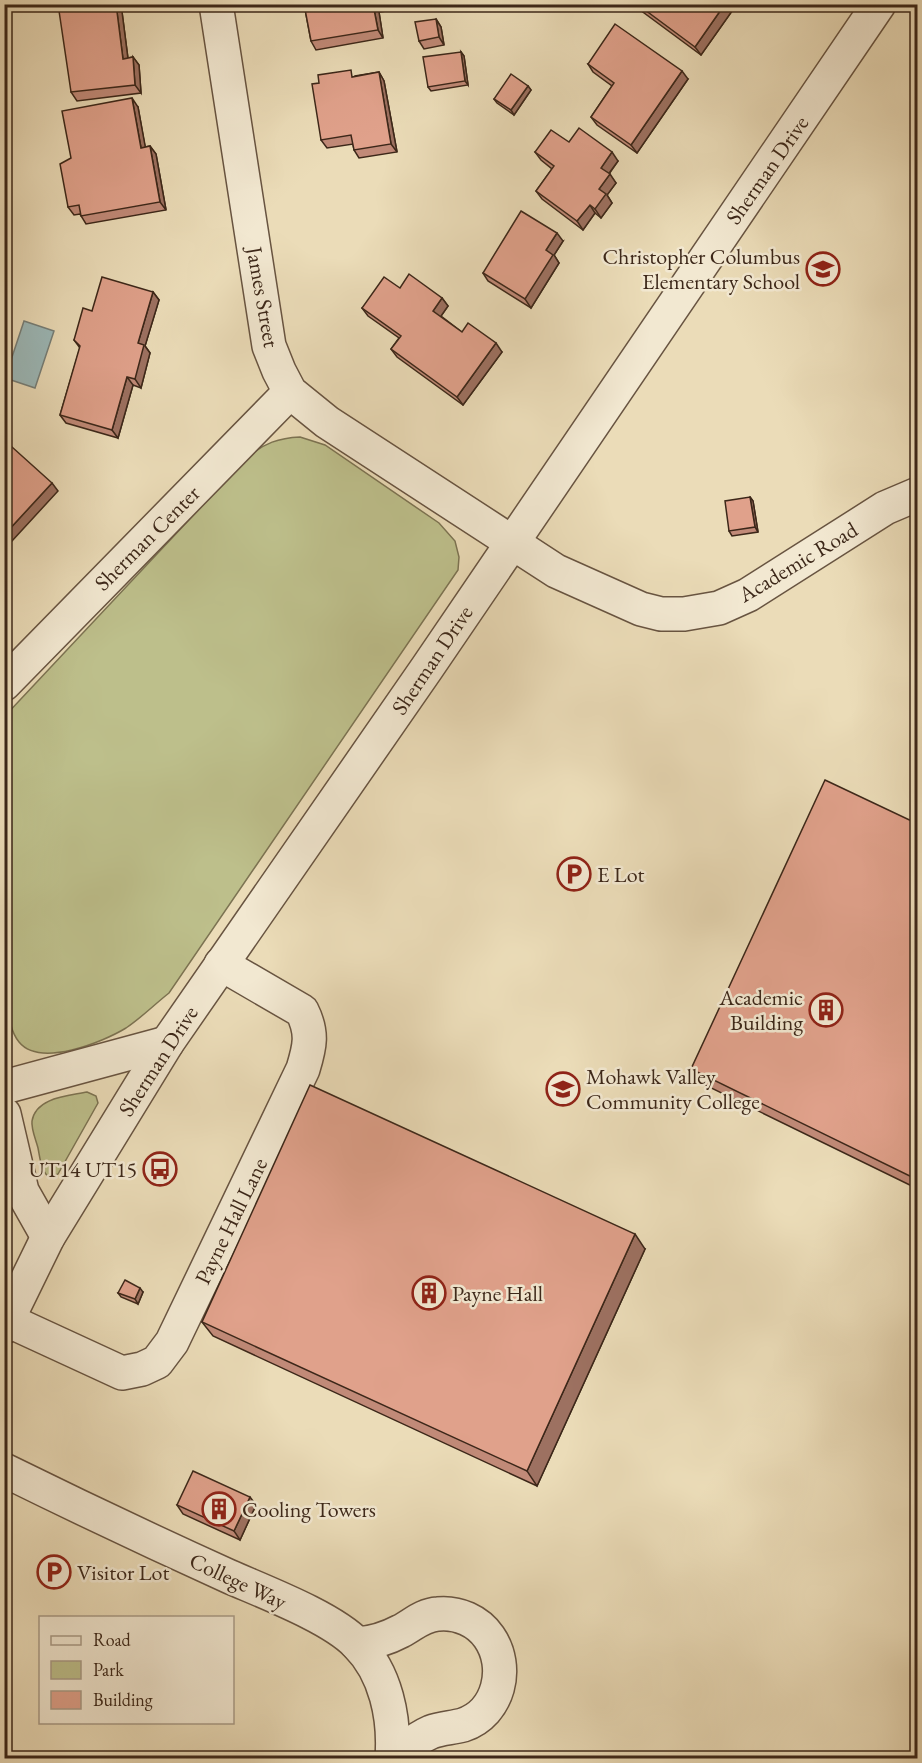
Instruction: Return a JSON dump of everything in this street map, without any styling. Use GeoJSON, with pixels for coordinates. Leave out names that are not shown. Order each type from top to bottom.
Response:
{"type":"FeatureCollection","features":[{"type":"Feature","properties":{"kind":"street","name":"James Street"},"geometry":{"type":"LineString","coordinates":[[216,4],[269,346],[290,392],[327,422],[511,542]]}},
{"type":"Feature","properties":{"kind":"street","name":"Sherman Drive"},"geometry":{"type":"LineString","coordinates":[[6,1324],[48,1237],[167,1043],[428,668],[511,542],[879,4]]}},
{"type":"Feature","properties":{"kind":"street","name":"Sherman Center"},"geometry":{"type":"LineString","coordinates":[[4,684],[290,392]]}},
{"type":"Feature","properties":{"kind":"street","name":"Academic Road"},"geometry":{"type":"LineString","coordinates":[[511,542],[556,571],[641,609],[661,614],[684,614],[719,608],[748,595],[885,508],[918,494]]}},
{"type":"Feature","properties":{"kind":"street","name":"Payne Hall Lane"},"geometry":{"type":"LineString","coordinates":[[6,1324],[122,1373],[142,1369],[157,1362],[172,1342],[303,1069],[311,1039],[309,1024],[302,1011],[221,964]]}},
{"type":"Feature","properties":{"kind":"street"},"geometry":{"type":"LineString","coordinates":[[4,1087],[167,1043]]}},
{"type":"Feature","properties":{"kind":"street"},"geometry":{"type":"LineString","coordinates":[[4,1114],[22,1191],[48,1237]]}},
{"type":"Feature","properties":{"kind":"street","name":"College Way"},"geometry":{"type":"LineString","coordinates":[[4,1470],[75,1506],[338,1628],[371,1660],[383,1686],[389,1710],[392,1758]]}},
{"type":"Feature","properties":{"kind":"street"},"geometry":{"type":"LineString","coordinates":[[357,1644],[372,1643],[387,1638],[418,1619],[437,1614],[457,1615],[472,1621],[485,1631],[494,1644],[499,1659],[501,1676],[497,1691],[489,1705],[478,1717],[463,1724],[431,1732],[414,1741],[392,1758]]}},
{"type":"Feature","properties":{"kind":"green space"},"geometry":{"type":"Polygon","coordinates":[[[300,437],[325,445],[439,523],[455,541],[459,557],[458,570],[169,993],[132,1024],[103,1040],[56,1053],[41,1053],[29,1049],[19,1042],[13,1032],[5,994],[4,717],[248,457],[272,442],[300,437]]]}},
{"type":"Feature","properties":{"kind":"green space"},"geometry":{"type":"Polygon","coordinates":[[[87,1092],[96,1096],[98,1103],[58,1174],[50,1178],[43,1169],[33,1131],[32,1121],[35,1113],[46,1102],[87,1092]]]}},
{"type":"Feature","properties":{"kind":"water"},"geometry":{"type":"Polygon","coordinates":[[[24,321],[54,331],[35,388],[5,378],[24,321]]]}},
{"type":"Feature","properties":{"kind":"building"},"geometry":{"type":"Polygon","coordinates":[[[58,4],[116,4],[123,59],[133,57],[135,85],[71,92],[58,4]]]}},
{"type":"Feature","properties":{"kind":"building"},"geometry":{"type":"Polygon","coordinates":[[[304,4],[373,4],[378,30],[311,41],[304,4]]]}},
{"type":"Feature","properties":{"kind":"building"},"geometry":{"type":"Polygon","coordinates":[[[637,4],[725,4],[695,47],[637,4]]]}},
{"type":"Feature","properties":{"kind":"building"},"geometry":{"type":"Polygon","coordinates":[[[436,19],[439,37],[419,41],[415,22],[436,19]]]}},
{"type":"Feature","properties":{"kind":"building"},"geometry":{"type":"Polygon","coordinates":[[[615,24],[682,71],[631,145],[591,117],[614,83],[588,64],[615,24]]]}},
{"type":"Feature","properties":{"kind":"building"},"geometry":{"type":"Polygon","coordinates":[[[461,52],[465,81],[428,87],[423,57],[461,52]]]}},
{"type":"Feature","properties":{"kind":"building"},"geometry":{"type":"Polygon","coordinates":[[[351,70],[352,77],[379,72],[391,144],[354,150],[351,135],[321,140],[312,84],[319,83],[318,75],[351,70]]]}},
{"type":"Feature","properties":{"kind":"building"},"geometry":{"type":"Polygon","coordinates":[[[511,74],[528,86],[511,110],[494,99],[511,74]]]}},
{"type":"Feature","properties":{"kind":"building"},"geometry":{"type":"Polygon","coordinates":[[[132,98],[141,148],[150,146],[160,202],[81,216],[79,205],[68,207],[60,164],[71,158],[62,111],[132,98]]]}},
{"type":"Feature","properties":{"kind":"building"},"geometry":{"type":"Polygon","coordinates":[[[579,128],[612,152],[601,168],[610,174],[599,189],[606,194],[595,209],[590,205],[577,221],[536,191],[554,166],[535,152],[551,130],[569,142],[579,128]]]}},
{"type":"Feature","properties":{"kind":"building"},"geometry":{"type":"Polygon","coordinates":[[[521,211],[557,233],[546,250],[553,255],[525,299],[483,273],[521,211]]]}},
{"type":"Feature","properties":{"kind":"building"},"geometry":{"type":"Polygon","coordinates":[[[409,274],[442,298],[433,311],[462,332],[468,323],[496,343],[457,397],[391,349],[401,336],[362,308],[384,277],[400,288],[409,274]]]}},
{"type":"Feature","properties":{"kind":"building"},"geometry":{"type":"Polygon","coordinates":[[[102,277],[153,292],[138,343],[144,345],[135,379],[127,377],[112,430],[60,415],[80,346],[74,340],[83,308],[92,311],[102,277]]]}},
{"type":"Feature","properties":{"kind":"building"},"geometry":{"type":"Polygon","coordinates":[[[12,447],[52,483],[5,534],[4,456],[12,447]]]}},
{"type":"Feature","properties":{"kind":"building"},"geometry":{"type":"Polygon","coordinates":[[[750,497],[755,527],[729,531],[725,501],[750,497]]]}},
{"type":"Feature","properties":{"kind":"building","name":"Academic Building"},"geometry":{"type":"Polygon","coordinates":[[[825,780],[918,824],[918,1180],[691,1069],[825,780]]]}},
{"type":"Feature","properties":{"kind":"building","name":"Payne Hall"},"geometry":{"type":"Polygon","coordinates":[[[310,1085],[635,1234],[527,1471],[202,1322],[310,1085]]]}},
{"type":"Feature","properties":{"kind":"building"},"geometry":{"type":"Polygon","coordinates":[[[125,1280],[140,1288],[135,1299],[118,1293],[125,1280]]]}},
{"type":"Feature","properties":{"kind":"building","name":"Cooling Towers"},"geometry":{"type":"Polygon","coordinates":[[[193,1471],[250,1497],[234,1531],[177,1505],[193,1471]]]}},
{"type":"Feature","properties":{"kind":"place","name":"Christopher Columbus Elementary School"},"geometry":{"type":"Point","coordinates":[823,269]}},
{"type":"Feature","properties":{"kind":"place","name":"E Lot"},"geometry":{"type":"Point","coordinates":[574,874]}},
{"type":"Feature","properties":{"kind":"place","name":"Academic Building"},"geometry":{"type":"Point","coordinates":[826,1010]}},
{"type":"Feature","properties":{"kind":"place","name":"Mohawk Valley Community College"},"geometry":{"type":"Point","coordinates":[563,1089]}},
{"type":"Feature","properties":{"kind":"place","name":"UT14 UT15"},"geometry":{"type":"Point","coordinates":[160,1169]}},
{"type":"Feature","properties":{"kind":"place","name":"Payne Hall"},"geometry":{"type":"Point","coordinates":[429,1293]}},
{"type":"Feature","properties":{"kind":"place","name":"Cooling Towers"},"geometry":{"type":"Point","coordinates":[219,1509]}},
{"type":"Feature","properties":{"kind":"place","name":"Visitor Lot"},"geometry":{"type":"Point","coordinates":[54,1572]}}]}
